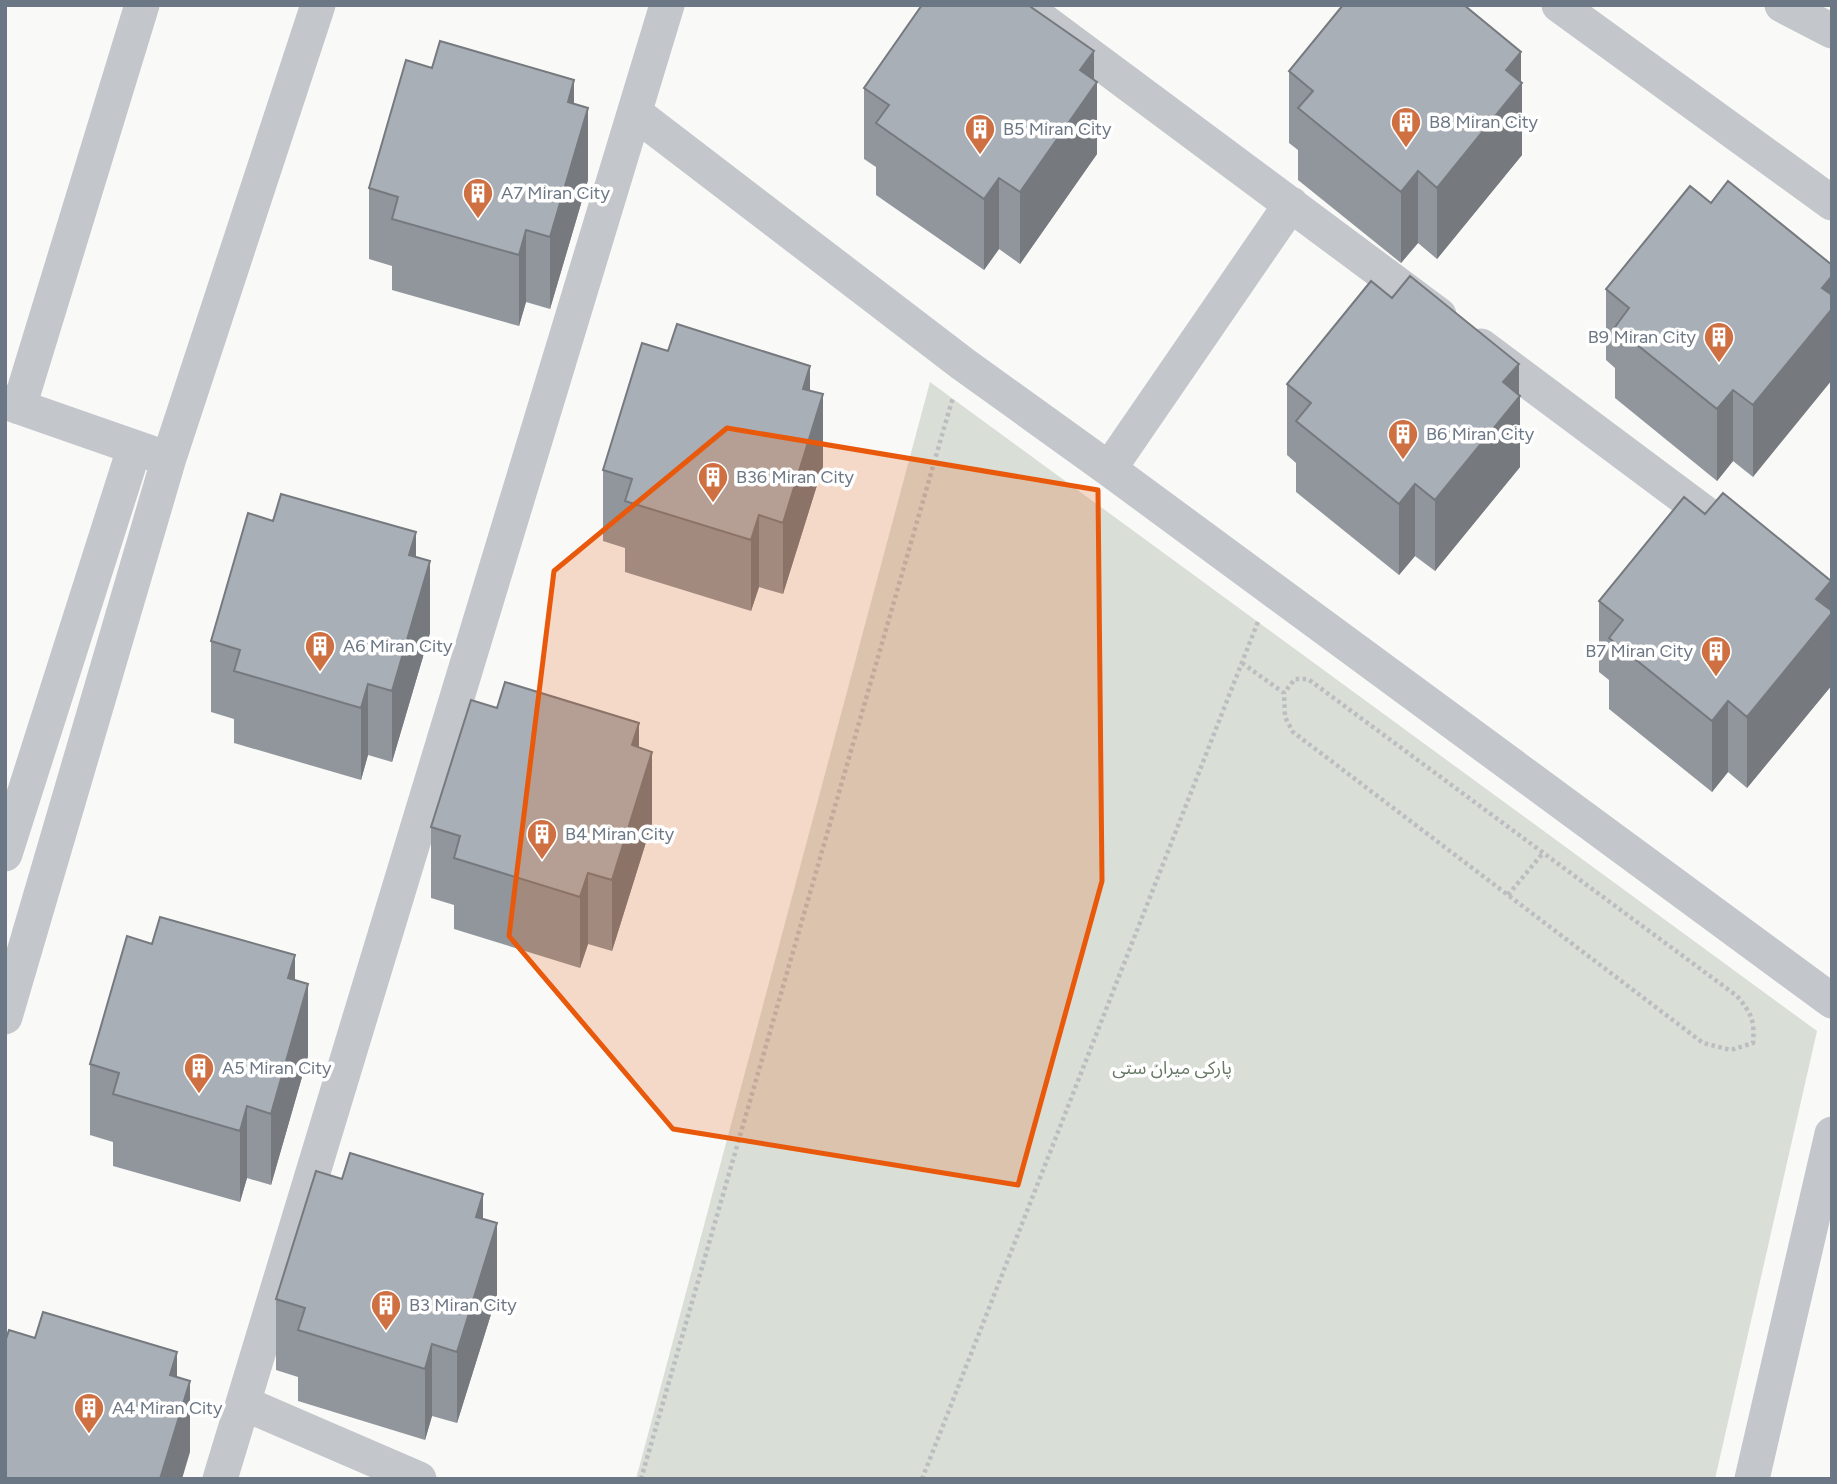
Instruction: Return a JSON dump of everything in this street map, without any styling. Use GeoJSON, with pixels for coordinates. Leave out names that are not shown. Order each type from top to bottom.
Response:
{"type":"FeatureCollection","features":[{"type":"Feature","properties":{"kind":"street"},"geometry":{"type":"LineString","coordinates":[[142,5],[12,405],[134,449],[169,458]]}},
{"type":"Feature","properties":{"kind":"street"},"geometry":{"type":"LineString","coordinates":[[5,1017],[19,923],[318,5]]}},
{"type":"Feature","properties":{"kind":"street"},"geometry":{"type":"LineString","coordinates":[[220,1479],[667,5]]}},
{"type":"Feature","properties":{"kind":"street"},"geometry":{"type":"LineString","coordinates":[[1023,5],[1766,558]]}},
{"type":"Feature","properties":{"kind":"street"},"geometry":{"type":"LineString","coordinates":[[1559,5],[1832,203]]}},
{"type":"Feature","properties":{"kind":"street"},"geometry":{"type":"LineString","coordinates":[[1782,5],[1832,31]]}},
{"type":"Feature","properties":{"kind":"street"},"geometry":{"type":"LineString","coordinates":[[635,113],[963,364],[1832,1000]]}},
{"type":"Feature","properties":{"kind":"street"},"geometry":{"type":"LineString","coordinates":[[1109,469],[1292,204]]}},
{"type":"Feature","properties":{"kind":"street"},"geometry":{"type":"LineString","coordinates":[[5,854],[134,449]]}},
{"type":"Feature","properties":{"kind":"street"},"geometry":{"type":"LineString","coordinates":[[1752,1479],[1832,1134]]}},
{"type":"Feature","properties":{"kind":"street"},"geometry":{"type":"LineString","coordinates":[[243,1403],[419,1479]]}},
{"type":"Feature","properties":{"kind":"path"},"geometry":{"type":"LineString","coordinates":[[641,1479],[963,364]]}},
{"type":"Feature","properties":{"kind":"path"},"geometry":{"type":"LineString","coordinates":[[922,1479],[1271,588]]}},
{"type":"Feature","properties":{"kind":"path"},"geometry":{"type":"LineString","coordinates":[[1242,663],[1284,692]]}},
{"type":"Feature","properties":{"kind":"path"},"geometry":{"type":"LineString","coordinates":[[1294,679],[1308,679],[1737,996],[1749,1011],[1754,1026],[1753,1043],[1731,1050],[1703,1043],[1293,732],[1285,717],[1284,692],[1294,679]]}},
{"type":"Feature","properties":{"kind":"path"},"geometry":{"type":"LineString","coordinates":[[1508,895],[1544,853]]}},
{"type":"Feature","properties":{"kind":"highlighted area"},"geometry":{"type":"Polygon","coordinates":[[[727,428],[1098,490],[1102,881],[1018,1185],[673,1129],[509,936],[554,571],[727,428]]]}},
{"type":"Feature","properties":{"kind":"green space","name":"پارکی میران ستی"},"geometry":{"type":"Polygon","coordinates":[[[930,382],[1817,1031],[1715,1479],[636,1479],[930,382]]]}},
{"type":"Feature","properties":{"kind":"building"},"geometry":{"type":"Polygon","coordinates":[[[922,5],[1028,5],[1094,51],[1080,70],[1097,82],[1020,192],[999,178],[984,199],[876,123],[889,105],[864,88],[922,5]]]}},
{"type":"Feature","properties":{"kind":"building"},"geometry":{"type":"Polygon","coordinates":[[[1343,5],[1464,5],[1521,52],[1506,70],[1522,83],[1437,188],[1418,171],[1401,192],[1298,108],[1313,91],[1289,71],[1343,5]]]}},
{"type":"Feature","properties":{"kind":"building"},"geometry":{"type":"Polygon","coordinates":[[[440,41],[574,80],[568,102],[588,108],[550,237],[526,230],[519,255],[392,219],[398,197],[369,188],[406,60],[432,68],[440,41]]]}},
{"type":"Feature","properties":{"kind":"building"},"geometry":{"type":"Polygon","coordinates":[[[1728,181],[1832,265],[1832,276],[1822,288],[1832,295],[1832,309],[1753,405],[1733,390],[1717,409],[1615,327],[1629,308],[1606,289],[1690,186],[1711,203],[1728,181]]]}},
{"type":"Feature","properties":{"kind":"building"},"geometry":{"type":"Polygon","coordinates":[[[1410,276],[1519,364],[1503,382],[1520,396],[1435,500],[1415,484],[1399,504],[1296,421],[1311,403],[1287,384],[1371,281],[1392,298],[1410,276]]]}},
{"type":"Feature","properties":{"kind":"building"},"geometry":{"type":"Polygon","coordinates":[[[677,324],[810,366],[803,389],[823,394],[783,523],[759,515],[751,540],[625,501],[632,479],[603,470],[642,343],[668,351],[677,324]]]}},
{"type":"Feature","properties":{"kind":"building"},"geometry":{"type":"Polygon","coordinates":[[[1723,493],[1831,581],[1816,599],[1832,613],[1747,717],[1728,701],[1712,721],[1609,638],[1623,620],[1599,601],[1684,497],[1705,514],[1723,493]]]}},
{"type":"Feature","properties":{"kind":"building"},"geometry":{"type":"Polygon","coordinates":[[[281,494],[416,532],[409,555],[430,561],[392,691],[368,684],[361,708],[234,671],[240,650],[211,641],[248,513],[273,521],[281,494]]]}},
{"type":"Feature","properties":{"kind":"building"},"geometry":{"type":"Polygon","coordinates":[[[505,682],[639,723],[632,745],[652,752],[612,880],[588,873],[580,897],[454,858],[460,836],[431,827],[471,700],[497,708],[505,682]]]}},
{"type":"Feature","properties":{"kind":"building"},"geometry":{"type":"Polygon","coordinates":[[[160,917],[295,955],[288,978],[308,984],[271,1114],[247,1106],[240,1131],[113,1094],[119,1073],[90,1064],[127,936],[152,944],[160,917]]]}},
{"type":"Feature","properties":{"kind":"building"},"geometry":{"type":"Polygon","coordinates":[[[350,1153],[483,1194],[476,1217],[497,1223],[457,1352],[432,1344],[425,1369],[298,1330],[305,1308],[276,1299],[316,1171],[342,1179],[350,1153]]]}},
{"type":"Feature","properties":{"kind":"building"},"geometry":{"type":"Polygon","coordinates":[[[43,1312],[177,1352],[170,1375],[190,1381],[160,1479],[5,1479],[5,1342],[9,1330],[35,1338],[43,1312]]]}},
{"type":"Feature","properties":{"kind":"place","name":"B8 Miran City"},"geometry":{"type":"Point","coordinates":[1406,149]}},
{"type":"Feature","properties":{"kind":"place","name":"B5 Miran City"},"geometry":{"type":"Point","coordinates":[980,156]}},
{"type":"Feature","properties":{"kind":"place","name":"A7 Miran City"},"geometry":{"type":"Point","coordinates":[478,220]}},
{"type":"Feature","properties":{"kind":"place","name":"B9 Miran City"},"geometry":{"type":"Point","coordinates":[1719,364]}},
{"type":"Feature","properties":{"kind":"place","name":"B6 Miran City"},"geometry":{"type":"Point","coordinates":[1403,461]}},
{"type":"Feature","properties":{"kind":"place","name":"B36 Miran City"},"geometry":{"type":"Point","coordinates":[713,504]}},
{"type":"Feature","properties":{"kind":"place","name":"A6 Miran City"},"geometry":{"type":"Point","coordinates":[320,673]}},
{"type":"Feature","properties":{"kind":"place","name":"B7 Miran City"},"geometry":{"type":"Point","coordinates":[1716,678]}},
{"type":"Feature","properties":{"kind":"place","name":"B4 Miran City"},"geometry":{"type":"Point","coordinates":[542,861]}},
{"type":"Feature","properties":{"kind":"place","name":"A5 Miran City"},"geometry":{"type":"Point","coordinates":[199,1095]}},
{"type":"Feature","properties":{"kind":"place","name":"B3 Miran City"},"geometry":{"type":"Point","coordinates":[386,1332]}},
{"type":"Feature","properties":{"kind":"place","name":"A4 Miran City"},"geometry":{"type":"Point","coordinates":[89,1435]}}]}
